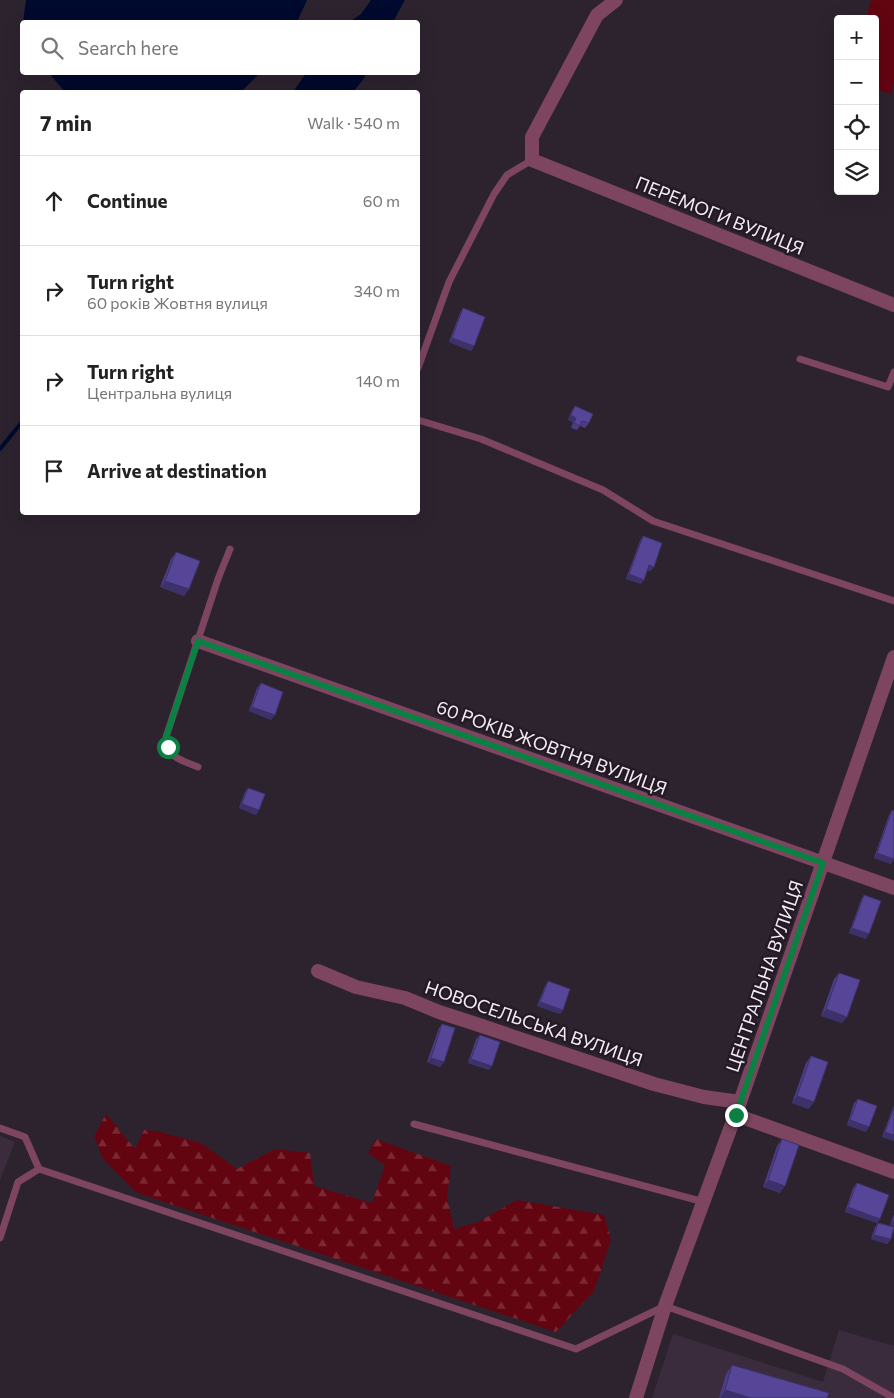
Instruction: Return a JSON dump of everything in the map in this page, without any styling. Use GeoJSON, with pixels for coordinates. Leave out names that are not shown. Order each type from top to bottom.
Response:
{"type":"FeatureCollection","features":[{"type":"Feature","properties":{"kind":"street"},"geometry":{"type":"LineString","coordinates":[[532,160],[532,137],[597,16],[616,0]]}},
{"type":"Feature","properties":{"kind":"street","name":"ПЕРЕМОГИ ВУЛИЦЯ"},"geometry":{"type":"LineString","coordinates":[[532,160],[894,305]]}},
{"type":"Feature","properties":{"kind":"street","name":"60 РОКІВ ЖОВТНЯ ВУЛИЦЯ"},"geometry":{"type":"LineString","coordinates":[[198,641],[894,888]]}},
{"type":"Feature","properties":{"kind":"street","name":"ЦЕНТРАЛЬНА ВУЛИЦЯ"},"geometry":{"type":"LineString","coordinates":[[636,1398],[665,1306],[738,1109],[894,658]]}},
{"type":"Feature","properties":{"kind":"street","name":"НОВОСЕЛЬСЬКА ВУЛИЦЯ"},"geometry":{"type":"LineString","coordinates":[[318,971],[356,987],[405,998],[439,1012],[654,1084],[704,1097],[894,1172]]}},
{"type":"Feature","properties":{"kind":"lane"},"geometry":{"type":"LineString","coordinates":[[420,362],[449,282],[494,194],[507,175],[532,160]]}},
{"type":"Feature","properties":{"kind":"lane"},"geometry":{"type":"LineString","coordinates":[[800,359],[888,387],[894,372]]}},
{"type":"Feature","properties":{"kind":"lane"},"geometry":{"type":"LineString","coordinates":[[420,421],[480,439],[603,490],[653,521],[894,601]]}},
{"type":"Feature","properties":{"kind":"lane"},"geometry":{"type":"LineString","coordinates":[[198,768],[174,758],[168,747],[166,737],[218,579],[230,549]]}},
{"type":"Feature","properties":{"kind":"lane"},"geometry":{"type":"LineString","coordinates":[[414,1124],[704,1202]]}},
{"type":"Feature","properties":{"kind":"lane"},"geometry":{"type":"LineString","coordinates":[[0,1128],[25,1137],[39,1168],[576,1349],[665,1306],[843,1369],[894,1398]]}},
{"type":"Feature","properties":{"kind":"lane"},"geometry":{"type":"LineString","coordinates":[[0,1238],[18,1182],[39,1168]]}},
{"type":"Feature","properties":{"kind":"shaded area"},"geometry":{"type":"Polygon","coordinates":[[[0,1136],[15,1142],[0,1180],[0,1136]]]}},
{"type":"Feature","properties":{"kind":"shaded area"},"geometry":{"type":"Polygon","coordinates":[[[839,1330],[894,1346],[894,1398],[652,1398],[673,1334],[823,1382],[839,1330]]]}},
{"type":"Feature","properties":{"kind":"green space"},"geometry":{"type":"Polygon","coordinates":[[[871,0],[894,0],[894,82],[891,94],[879,90],[879,15],[867,15],[871,0]]]}},
{"type":"Feature","properties":{"kind":"green space"},"geometry":{"type":"Polygon","coordinates":[[[106,1114],[135,1149],[144,1130],[157,1131],[201,1143],[237,1169],[275,1149],[310,1153],[314,1186],[372,1203],[385,1165],[368,1153],[376,1139],[451,1166],[447,1197],[454,1229],[476,1223],[517,1200],[604,1215],[611,1240],[594,1291],[556,1332],[137,1193],[103,1159],[94,1136],[106,1114]]]}},
{"type":"Feature","properties":{"kind":"water"},"geometry":{"type":"Polygon","coordinates":[[[26,0],[307,0],[298,20],[23,20],[26,0]]]}},
{"type":"Feature","properties":{"kind":"water"},"geometry":{"type":"Polygon","coordinates":[[[371,0],[405,0],[394,20],[352,20],[361,14],[371,0]]]}},
{"type":"Feature","properties":{"kind":"water"},"geometry":{"type":"Polygon","coordinates":[[[51,75],[258,75],[243,90],[63,90],[51,75]]]}},
{"type":"Feature","properties":{"kind":"water"},"geometry":{"type":"Polygon","coordinates":[[[305,75],[366,75],[355,90],[294,90],[305,75]]]}},
{"type":"Feature","properties":{"kind":"building"},"geometry":{"type":"Polygon","coordinates":[[[463,308],[485,317],[474,346],[452,338],[463,308]]]}},
{"type":"Feature","properties":{"kind":"building"},"geometry":{"type":"Polygon","coordinates":[[[575,406],[593,414],[589,423],[582,421],[580,426],[574,423],[576,418],[571,415],[575,406]]]}},
{"type":"Feature","properties":{"kind":"building"},"geometry":{"type":"Polygon","coordinates":[[[643,536],[662,543],[654,567],[649,565],[644,580],[629,574],[643,536]]]}},
{"type":"Feature","properties":{"kind":"building"},"geometry":{"type":"Polygon","coordinates":[[[176,552],[200,561],[189,589],[165,581],[176,552]]]}},
{"type":"Feature","properties":{"kind":"building"},"geometry":{"type":"Polygon","coordinates":[[[261,683],[283,692],[275,715],[252,707],[261,683]]]}},
{"type":"Feature","properties":{"kind":"building"},"geometry":{"type":"Polygon","coordinates":[[[248,788],[265,794],[259,810],[242,804],[248,788]]]}},
{"type":"Feature","properties":{"kind":"building"},"geometry":{"type":"Polygon","coordinates":[[[892,810],[894,811],[894,859],[877,853],[892,810]]]}},
{"type":"Feature","properties":{"kind":"building"},"geometry":{"type":"Polygon","coordinates":[[[864,895],[881,901],[869,934],[852,928],[864,895]]]}},
{"type":"Feature","properties":{"kind":"building"},"geometry":{"type":"Polygon","coordinates":[[[839,973],[860,980],[847,1017],[826,1009],[839,973]]]}},
{"type":"Feature","properties":{"kind":"building"},"geometry":{"type":"Polygon","coordinates":[[[548,981],[570,989],[563,1010],[540,1002],[548,981]]]}},
{"type":"Feature","properties":{"kind":"building"},"geometry":{"type":"Polygon","coordinates":[[[442,1024],[455,1028],[444,1062],[431,1058],[442,1024]]]}},
{"type":"Feature","properties":{"kind":"building"},"geometry":{"type":"Polygon","coordinates":[[[480,1035],[500,1042],[492,1066],[471,1059],[480,1035]]]}},
{"type":"Feature","properties":{"kind":"building"},"geometry":{"type":"Polygon","coordinates":[[[811,1056],[828,1062],[814,1102],[797,1096],[811,1056]]]}},
{"type":"Feature","properties":{"kind":"building"},"geometry":{"type":"Polygon","coordinates":[[[858,1099],[877,1106],[869,1127],[850,1120],[858,1099]]]}},
{"type":"Feature","properties":{"kind":"building"},"geometry":{"type":"Polygon","coordinates":[[[894,1108],[894,1135],[885,1132],[894,1108]]]}},
{"type":"Feature","properties":{"kind":"building"},"geometry":{"type":"Polygon","coordinates":[[[782,1139],[799,1145],[785,1186],[768,1180],[782,1139]]]}},
{"type":"Feature","properties":{"kind":"building"},"geometry":{"type":"Polygon","coordinates":[[[857,1183],[889,1195],[880,1219],[848,1207],[857,1183]]]}},
{"type":"Feature","properties":{"kind":"building"},"geometry":{"type":"Polygon","coordinates":[[[878,1223],[894,1227],[891,1239],[874,1235],[878,1223]]]}},
{"type":"Feature","properties":{"kind":"building"},"geometry":{"type":"Polygon","coordinates":[[[732,1365],[829,1393],[827,1398],[751,1398],[725,1390],[732,1365]]]}},
{"type":"Feature","properties":{"kind":"waterway"},"geometry":{"type":"LineString","coordinates":[[0,449],[20,424]]}},
{"type":"Feature","properties":{"kind":"route"},"geometry":{"type":"LineString","coordinates":[[168,747],[166,737],[198,641],[823,863],[736,1115]]}}]}
